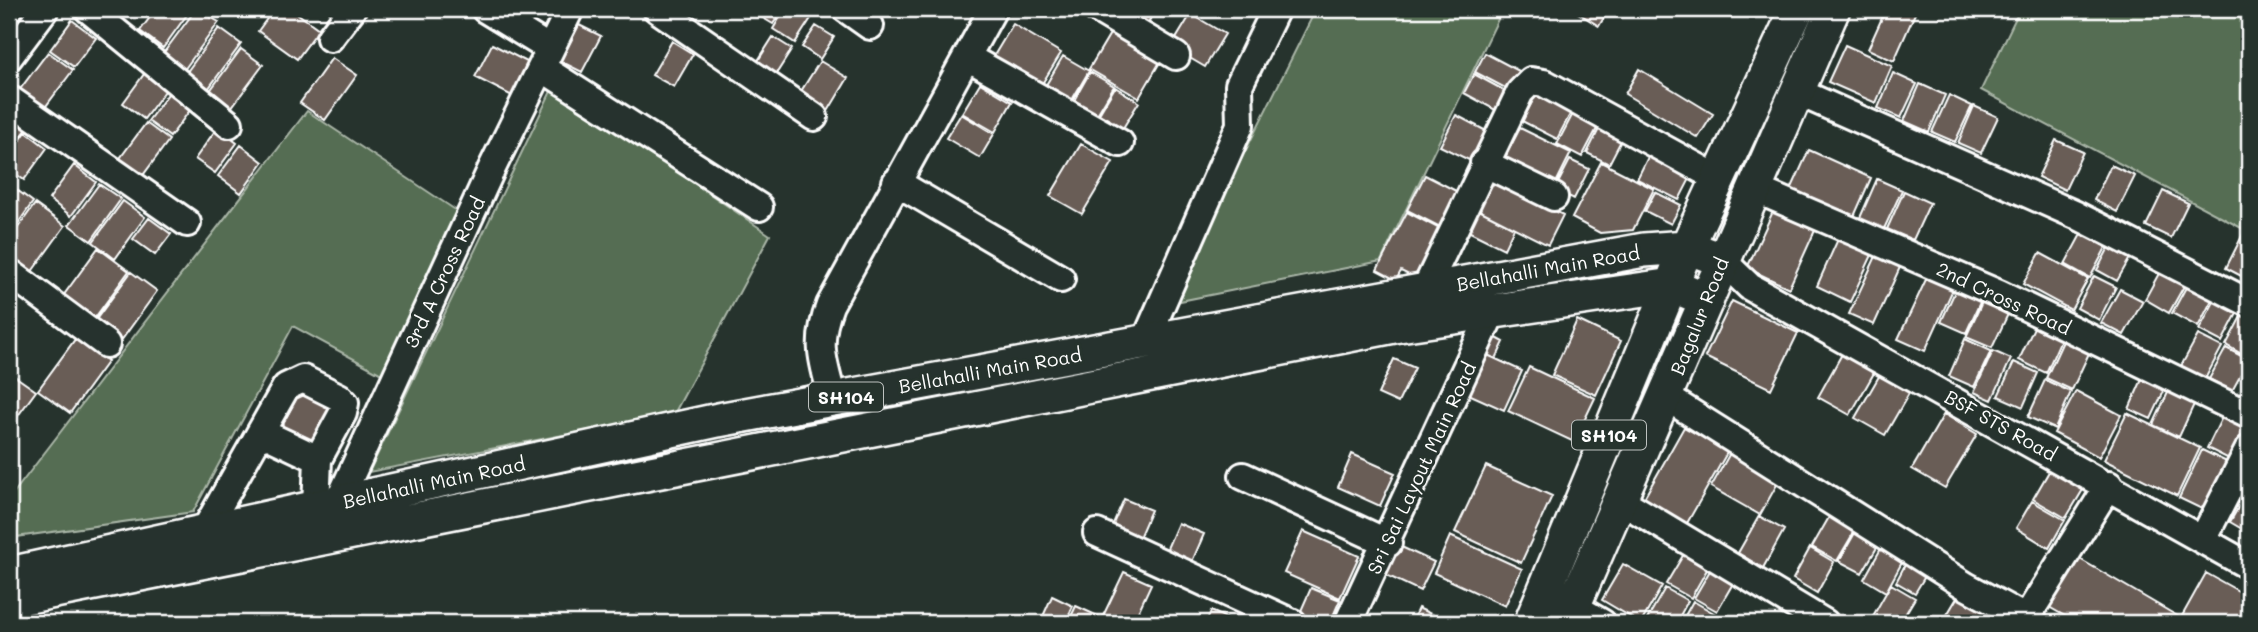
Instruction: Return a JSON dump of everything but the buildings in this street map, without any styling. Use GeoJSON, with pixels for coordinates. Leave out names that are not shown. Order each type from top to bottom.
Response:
{"type":"FeatureCollection","features":[{"type":"Feature","properties":{"kind":"main road","name":"Bagalur Road"},"geometry":{"type":"LineString","coordinates":[[1531,623],[1687,247],[1797,9]]}},
{"type":"Feature","properties":{"kind":"main road","name":"Bagalur Road"},"geometry":{"type":"LineString","coordinates":[[1569,614],[1666,397],[1722,260],[1833,9]]}},
{"type":"Feature","properties":{"kind":"main road","name":"Bellahalli Main Road"},"geometry":{"type":"LineString","coordinates":[[9,600],[326,515],[718,420],[1644,250],[1687,247]]}},
{"type":"Feature","properties":{"kind":"main road","name":"SH104"},"geometry":{"type":"LineString","coordinates":[[1687,247],[1722,260]]}},
{"type":"Feature","properties":{"kind":"main road","name":"Bellahalli Main Road"},"geometry":{"type":"LineString","coordinates":[[9,574],[204,531],[707,464],[1399,325],[1672,285]]}},
{"type":"Feature","properties":{"kind":"main road"},"geometry":{"type":"LineString","coordinates":[[1672,285],[1707,300]]}},
{"type":"Feature","properties":{"kind":"street"},"geometry":{"type":"LineString","coordinates":[[9,57],[45,9]]}},
{"type":"Feature","properties":{"kind":"street"},"geometry":{"type":"LineString","coordinates":[[88,9],[229,124]]}},
{"type":"Feature","properties":{"kind":"street"},"geometry":{"type":"LineString","coordinates":[[330,38],[352,9]]}},
{"type":"Feature","properties":{"kind":"street"},"geometry":{"type":"LineString","coordinates":[[485,9],[546,59],[759,207]]}},
{"type":"Feature","properties":{"kind":"street","name":"3rd A Cross Road"},"geometry":{"type":"LineString","coordinates":[[326,515],[570,9]]}},
{"type":"Feature","properties":{"kind":"street"},"geometry":{"type":"LineString","coordinates":[[657,9],[814,117]]}},
{"type":"Feature","properties":{"kind":"street"},"geometry":{"type":"LineString","coordinates":[[846,9],[870,26]]}},
{"type":"Feature","properties":{"kind":"street"},"geometry":{"type":"LineString","coordinates":[[833,399],[819,347],[822,326],[895,182],[993,9]]}},
{"type":"Feature","properties":{"kind":"street"},"geometry":{"type":"LineString","coordinates":[[1097,9],[1176,56]]}},
{"type":"Feature","properties":{"kind":"street"},"geometry":{"type":"LineString","coordinates":[[1145,342],[1240,125],[1239,85],[1276,9]]}},
{"type":"Feature","properties":{"kind":"street"},"geometry":{"type":"LineString","coordinates":[[967,57],[1120,143]]}},
{"type":"Feature","properties":{"kind":"street"},"geometry":{"type":"LineString","coordinates":[[1425,290],[1484,163],[1525,85],[1538,81],[1719,179]]}},
{"type":"Feature","properties":{"kind":"street"},"geometry":{"type":"LineString","coordinates":[[1798,92],[2076,215],[2249,303]]}},
{"type":"Feature","properties":{"kind":"street"},"geometry":{"type":"LineString","coordinates":[[9,99],[187,223]]}},
{"type":"Feature","properties":{"kind":"street"},"geometry":{"type":"LineString","coordinates":[[1484,163],[1554,197]]}},
{"type":"Feature","properties":{"kind":"street"},"geometry":{"type":"LineString","coordinates":[[895,182],[1061,279]]}},
{"type":"Feature","properties":{"kind":"street","name":"2nd Cross Road"},"geometry":{"type":"LineString","coordinates":[[1755,189],[1999,294],[2249,415]]}},
{"type":"Feature","properties":{"kind":"street","name":"BSF STS Road"},"geometry":{"type":"LineString","coordinates":[[1722,260],[1750,287],[2109,485],[2249,566]]}},
{"type":"Feature","properties":{"kind":"street"},"geometry":{"type":"LineString","coordinates":[[9,272],[106,344]]}},
{"type":"Feature","properties":{"kind":"street"},"geometry":{"type":"LineString","coordinates":[[1707,300],[1750,287]]}},
{"type":"Feature","properties":{"kind":"street","name":"Sri Sai Layout Main Road"},"geometry":{"type":"LineString","coordinates":[[1348,623],[1388,543],[1492,312]]}},
{"type":"Feature","properties":{"kind":"street"},"geometry":{"type":"LineString","coordinates":[[204,531],[286,387],[303,379],[339,397],[345,403],[343,413],[318,459],[326,515]]}},
{"type":"Feature","properties":{"kind":"street"},"geometry":{"type":"LineString","coordinates":[[1666,397],[1966,586],[2028,622],[2109,485]]}},
{"type":"Feature","properties":{"kind":"street"},"geometry":{"type":"LineString","coordinates":[[261,432],[318,459]]}},
{"type":"Feature","properties":{"kind":"street"},"geometry":{"type":"LineString","coordinates":[[2203,539],[2249,449]]}},
{"type":"Feature","properties":{"kind":"street"},"geometry":{"type":"LineString","coordinates":[[1243,476],[1388,543]]}},
{"type":"Feature","properties":{"kind":"street"},"geometry":{"type":"LineString","coordinates":[[1620,500],[1825,623]]}},
{"type":"Feature","properties":{"kind":"street"},"geometry":{"type":"LineString","coordinates":[[1097,533],[1293,623]]}},
{"type":"Feature","properties":{"kind":"street"},"geometry":{"type":"LineString","coordinates":[[1569,614],[1602,623]]}},
{"type":"Feature","properties":{"kind":"green space"},"geometry":{"type":"Polygon","coordinates":[[[1316,9],[1503,9],[1381,261],[1170,303],[1316,9]]]}},
{"type":"Feature","properties":{"kind":"green space"},"geometry":{"type":"Polygon","coordinates":[[[2020,9],[2249,9],[2249,232],[1981,90],[2020,9]]]}},
{"type":"Feature","properties":{"kind":"green space"},"geometry":{"type":"Polygon","coordinates":[[[553,87],[770,235],[674,414],[369,472],[553,87]]]}},
{"type":"Feature","properties":{"kind":"green space"},"geometry":{"type":"Polygon","coordinates":[[[307,111],[460,213],[389,378],[293,326],[193,512],[9,538],[9,499],[307,111]]]}}]}
